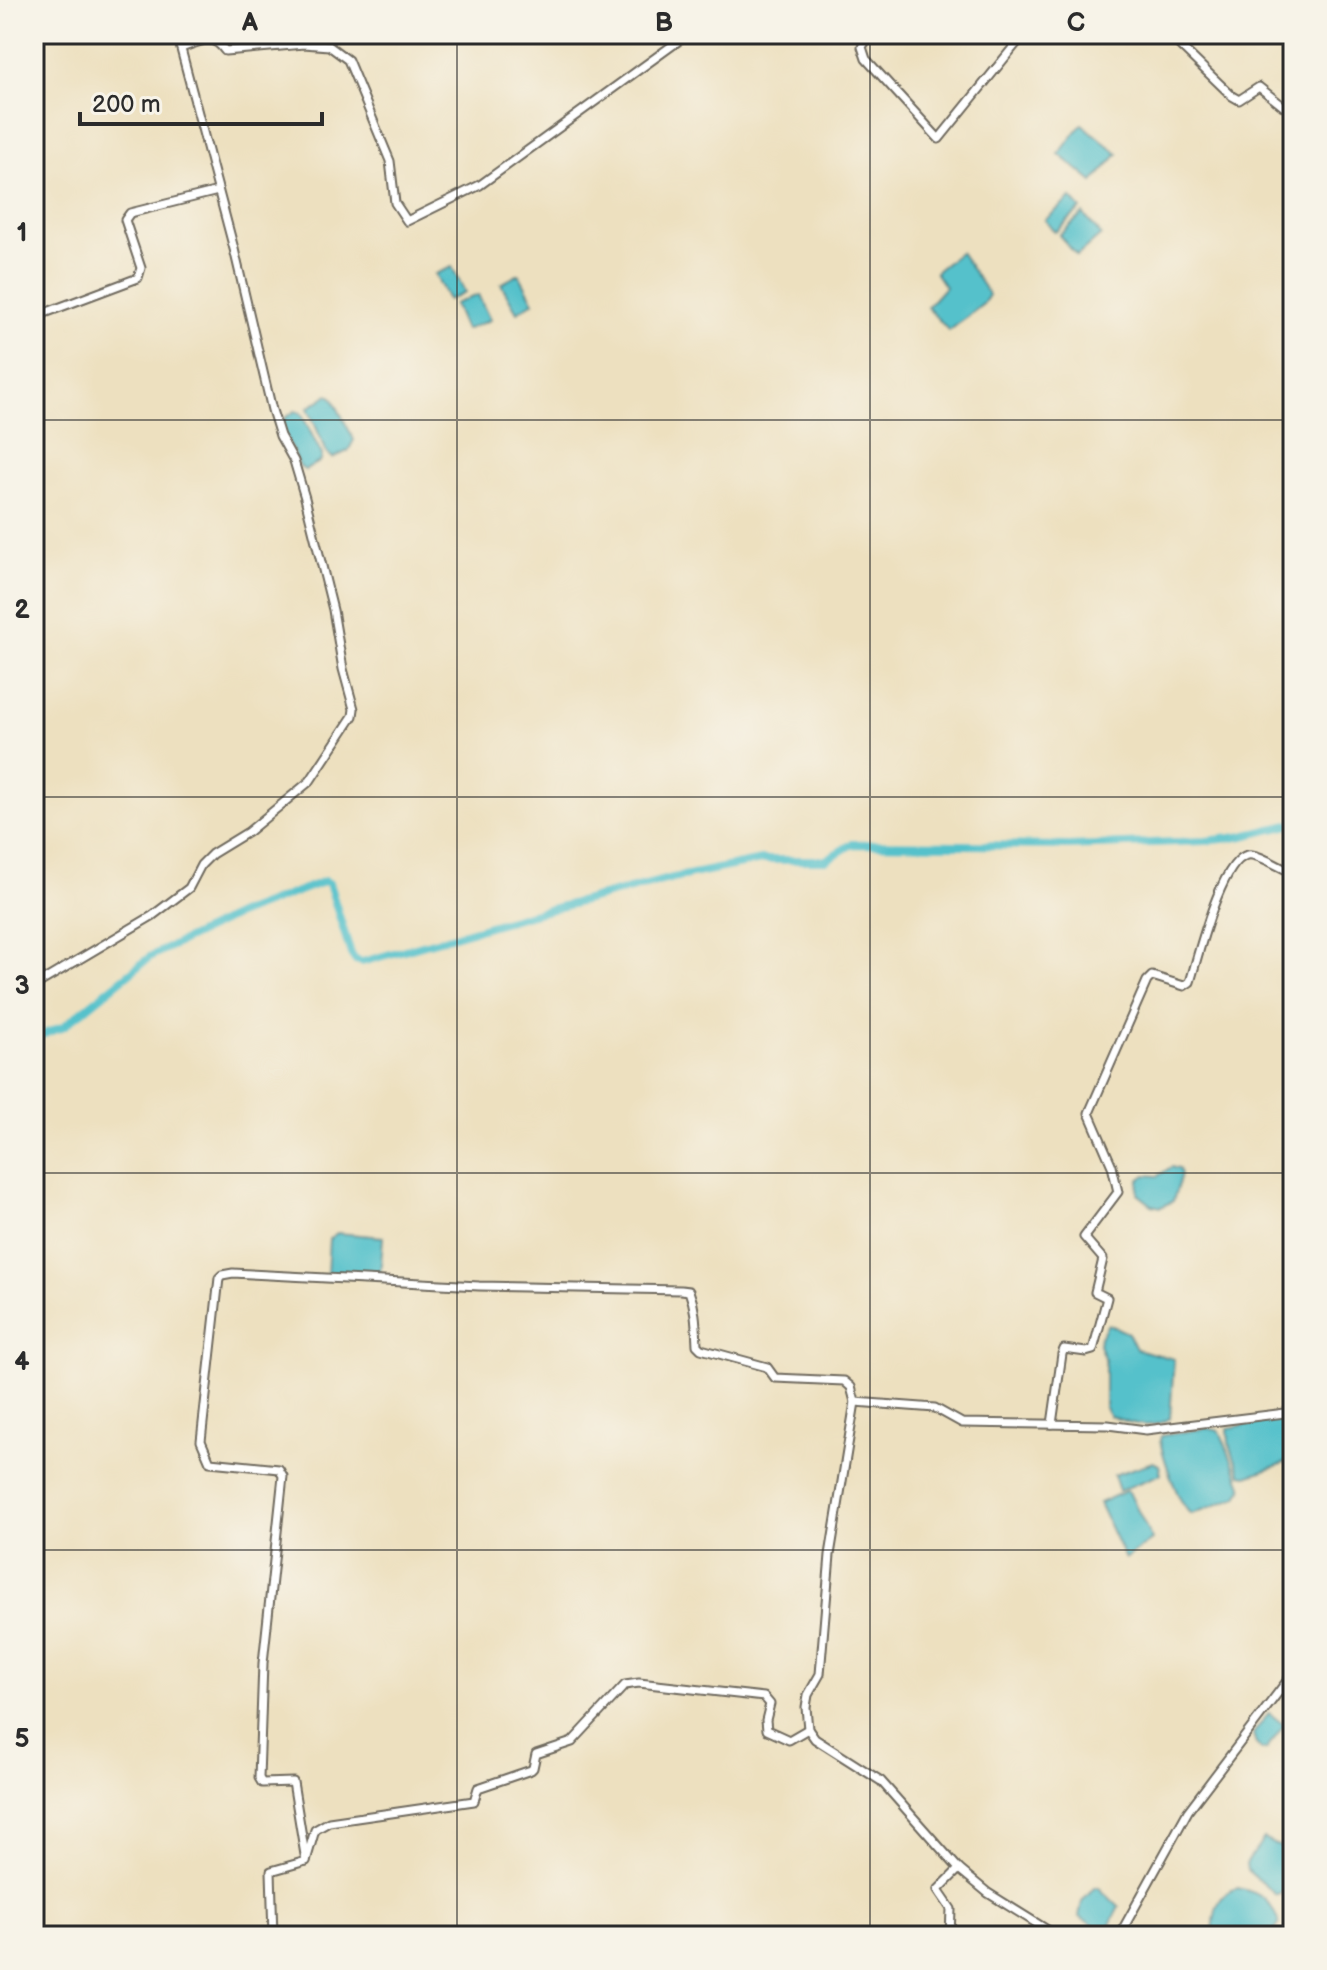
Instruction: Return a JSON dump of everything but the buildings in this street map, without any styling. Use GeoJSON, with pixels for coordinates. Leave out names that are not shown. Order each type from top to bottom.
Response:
{"type":"FeatureCollection","features":[{"type":"Feature","properties":{"kind":"street"},"geometry":{"type":"LineString","coordinates":[[34,986],[152,916],[189,888],[201,865],[212,854],[248,832],[310,781],[353,716],[333,610],[305,498],[294,461],[280,436],[272,410],[234,249],[177,34]]}},
{"type":"Feature","properties":{"kind":"street"},"geometry":{"type":"LineString","coordinates":[[181,48],[211,39],[219,41],[225,51],[304,44],[329,46],[348,60],[390,161],[395,203],[407,221],[480,185],[688,34]]}},
{"type":"Feature","properties":{"kind":"street"},"geometry":{"type":"LineString","coordinates":[[870,34],[862,47],[866,59],[939,139],[1024,34]]}},
{"type":"Feature","properties":{"kind":"street"},"geometry":{"type":"LineString","coordinates":[[1168,34],[1232,96],[1239,100],[1259,87],[1293,114]]}},
{"type":"Feature","properties":{"kind":"street"},"geometry":{"type":"LineString","coordinates":[[34,317],[138,278],[141,268],[125,220],[130,213],[218,191]]}},
{"type":"Feature","properties":{"kind":"street"},"geometry":{"type":"LineString","coordinates":[[1052,1424],[1064,1349],[1093,1350],[1107,1298],[1095,1292],[1103,1259],[1084,1237],[1118,1192],[1112,1166],[1089,1113],[1147,981],[1152,976],[1184,986],[1190,982],[1221,888],[1234,863],[1247,855],[1256,855],[1293,873]]}},
{"type":"Feature","properties":{"kind":"street"},"geometry":{"type":"LineString","coordinates":[[306,1861],[293,1782],[262,1783],[259,1778],[263,1663],[283,1476],[279,1469],[270,1467],[210,1462],[201,1441],[219,1278],[233,1273],[479,1286],[689,1291],[694,1307],[697,1345],[701,1349],[767,1367],[775,1378],[848,1383],[855,1402],[830,1555],[820,1674],[808,1695],[805,1718],[808,1729],[815,1739],[881,1781],[959,1869],[988,1893],[1057,1936]]}},
{"type":"Feature","properties":{"kind":"street"},"geometry":{"type":"LineString","coordinates":[[855,1402],[935,1408],[962,1423],[1108,1425],[1146,1430],[1293,1412]]}},
{"type":"Feature","properties":{"kind":"street"},"geometry":{"type":"LineString","coordinates":[[1119,1936],[1188,1811],[1293,1673]]}},
{"type":"Feature","properties":{"kind":"street"},"geometry":{"type":"LineString","coordinates":[[306,1861],[315,1830],[329,1822],[468,1803],[474,1801],[478,1788],[483,1785],[531,1770],[534,1755],[572,1742],[625,1685],[639,1683],[764,1697],[770,1704],[767,1730],[789,1740],[808,1729]]}},
{"type":"Feature","properties":{"kind":"street"},"geometry":{"type":"LineString","coordinates":[[273,1936],[271,1871],[306,1861]]}},
{"type":"Feature","properties":{"kind":"street"},"geometry":{"type":"LineString","coordinates":[[950,1936],[951,1909],[938,1890],[959,1869]]}},
{"type":"Feature","properties":{"kind":"water"},"geometry":{"type":"Polygon","coordinates":[[[1082,124],[1118,154],[1093,182],[1059,154],[1082,124]]]}},
{"type":"Feature","properties":{"kind":"water"},"geometry":{"type":"Polygon","coordinates":[[[1071,198],[1081,209],[1055,232],[1045,220],[1071,198]]]}},
{"type":"Feature","properties":{"kind":"water"},"geometry":{"type":"Polygon","coordinates":[[[1083,214],[1101,235],[1077,256],[1059,235],[1083,214]]]}},
{"type":"Feature","properties":{"kind":"water"},"geometry":{"type":"Polygon","coordinates":[[[960,252],[989,295],[983,304],[949,331],[927,307],[945,287],[935,272],[960,252]]]}},
{"type":"Feature","properties":{"kind":"water"},"geometry":{"type":"Polygon","coordinates":[[[452,267],[465,292],[448,300],[435,274],[452,267]]]}},
{"type":"Feature","properties":{"kind":"water"},"geometry":{"type":"Polygon","coordinates":[[[519,274],[534,302],[517,312],[501,284],[519,274]]]}},
{"type":"Feature","properties":{"kind":"water"},"geometry":{"type":"Polygon","coordinates":[[[478,295],[490,320],[465,330],[454,304],[478,295]]]}},
{"type":"Feature","properties":{"kind":"water"},"geometry":{"type":"Polygon","coordinates":[[[328,395],[332,397],[354,440],[348,451],[333,458],[327,453],[308,408],[328,395]]]}},
{"type":"Feature","properties":{"kind":"water"},"geometry":{"type":"Polygon","coordinates":[[[295,411],[301,413],[322,455],[321,461],[305,470],[300,467],[281,426],[285,418],[295,411]]]}},
{"type":"Feature","properties":{"kind":"water"},"geometry":{"type":"Polygon","coordinates":[[[1171,1167],[1179,1169],[1181,1174],[1173,1201],[1161,1207],[1152,1205],[1138,1194],[1139,1180],[1146,1175],[1158,1176],[1171,1167]]]}},
{"type":"Feature","properties":{"kind":"water"},"geometry":{"type":"Polygon","coordinates":[[[337,1233],[383,1237],[380,1277],[327,1275],[329,1239],[337,1233]]]}},
{"type":"Feature","properties":{"kind":"water"},"geometry":{"type":"Polygon","coordinates":[[[1108,1324],[1128,1333],[1136,1349],[1174,1359],[1170,1418],[1148,1425],[1110,1416],[1105,1408],[1105,1360],[1099,1345],[1108,1324]]]}},
{"type":"Feature","properties":{"kind":"water"},"geometry":{"type":"Polygon","coordinates":[[[1293,1416],[1293,1460],[1247,1476],[1241,1475],[1229,1443],[1228,1428],[1293,1416]]]}},
{"type":"Feature","properties":{"kind":"water"},"geometry":{"type":"Polygon","coordinates":[[[1207,1428],[1220,1431],[1243,1488],[1238,1497],[1191,1514],[1177,1491],[1160,1441],[1161,1436],[1207,1428]]]}},
{"type":"Feature","properties":{"kind":"water"},"geometry":{"type":"Polygon","coordinates":[[[1153,1462],[1159,1465],[1161,1474],[1119,1491],[1114,1475],[1153,1462]]]}},
{"type":"Feature","properties":{"kind":"water"},"geometry":{"type":"Polygon","coordinates":[[[1126,1491],[1152,1540],[1125,1559],[1099,1503],[1126,1491]]]}},
{"type":"Feature","properties":{"kind":"water"},"geometry":{"type":"Polygon","coordinates":[[[1269,1713],[1284,1725],[1267,1749],[1262,1750],[1253,1734],[1269,1713]]]}},
{"type":"Feature","properties":{"kind":"water"},"geometry":{"type":"Polygon","coordinates":[[[1264,1839],[1293,1853],[1293,1886],[1276,1895],[1247,1870],[1246,1864],[1264,1839]]]}},
{"type":"Feature","properties":{"kind":"water"},"geometry":{"type":"Polygon","coordinates":[[[1098,1887],[1119,1907],[1108,1928],[1102,1930],[1079,1917],[1082,1902],[1098,1887]]]}},
{"type":"Feature","properties":{"kind":"water"},"geometry":{"type":"Polygon","coordinates":[[[1238,1888],[1253,1892],[1273,1909],[1279,1924],[1272,1936],[1213,1936],[1215,1913],[1220,1900],[1238,1888]]]}},
{"type":"Feature","properties":{"kind":"waterway"},"geometry":{"type":"LineString","coordinates":[[34,1038],[64,1026],[151,956],[237,915],[325,881],[329,883],[351,954],[355,960],[362,962],[673,878],[761,860],[826,860],[852,844],[1069,846],[1206,841],[1239,837],[1293,824]]}}]}
